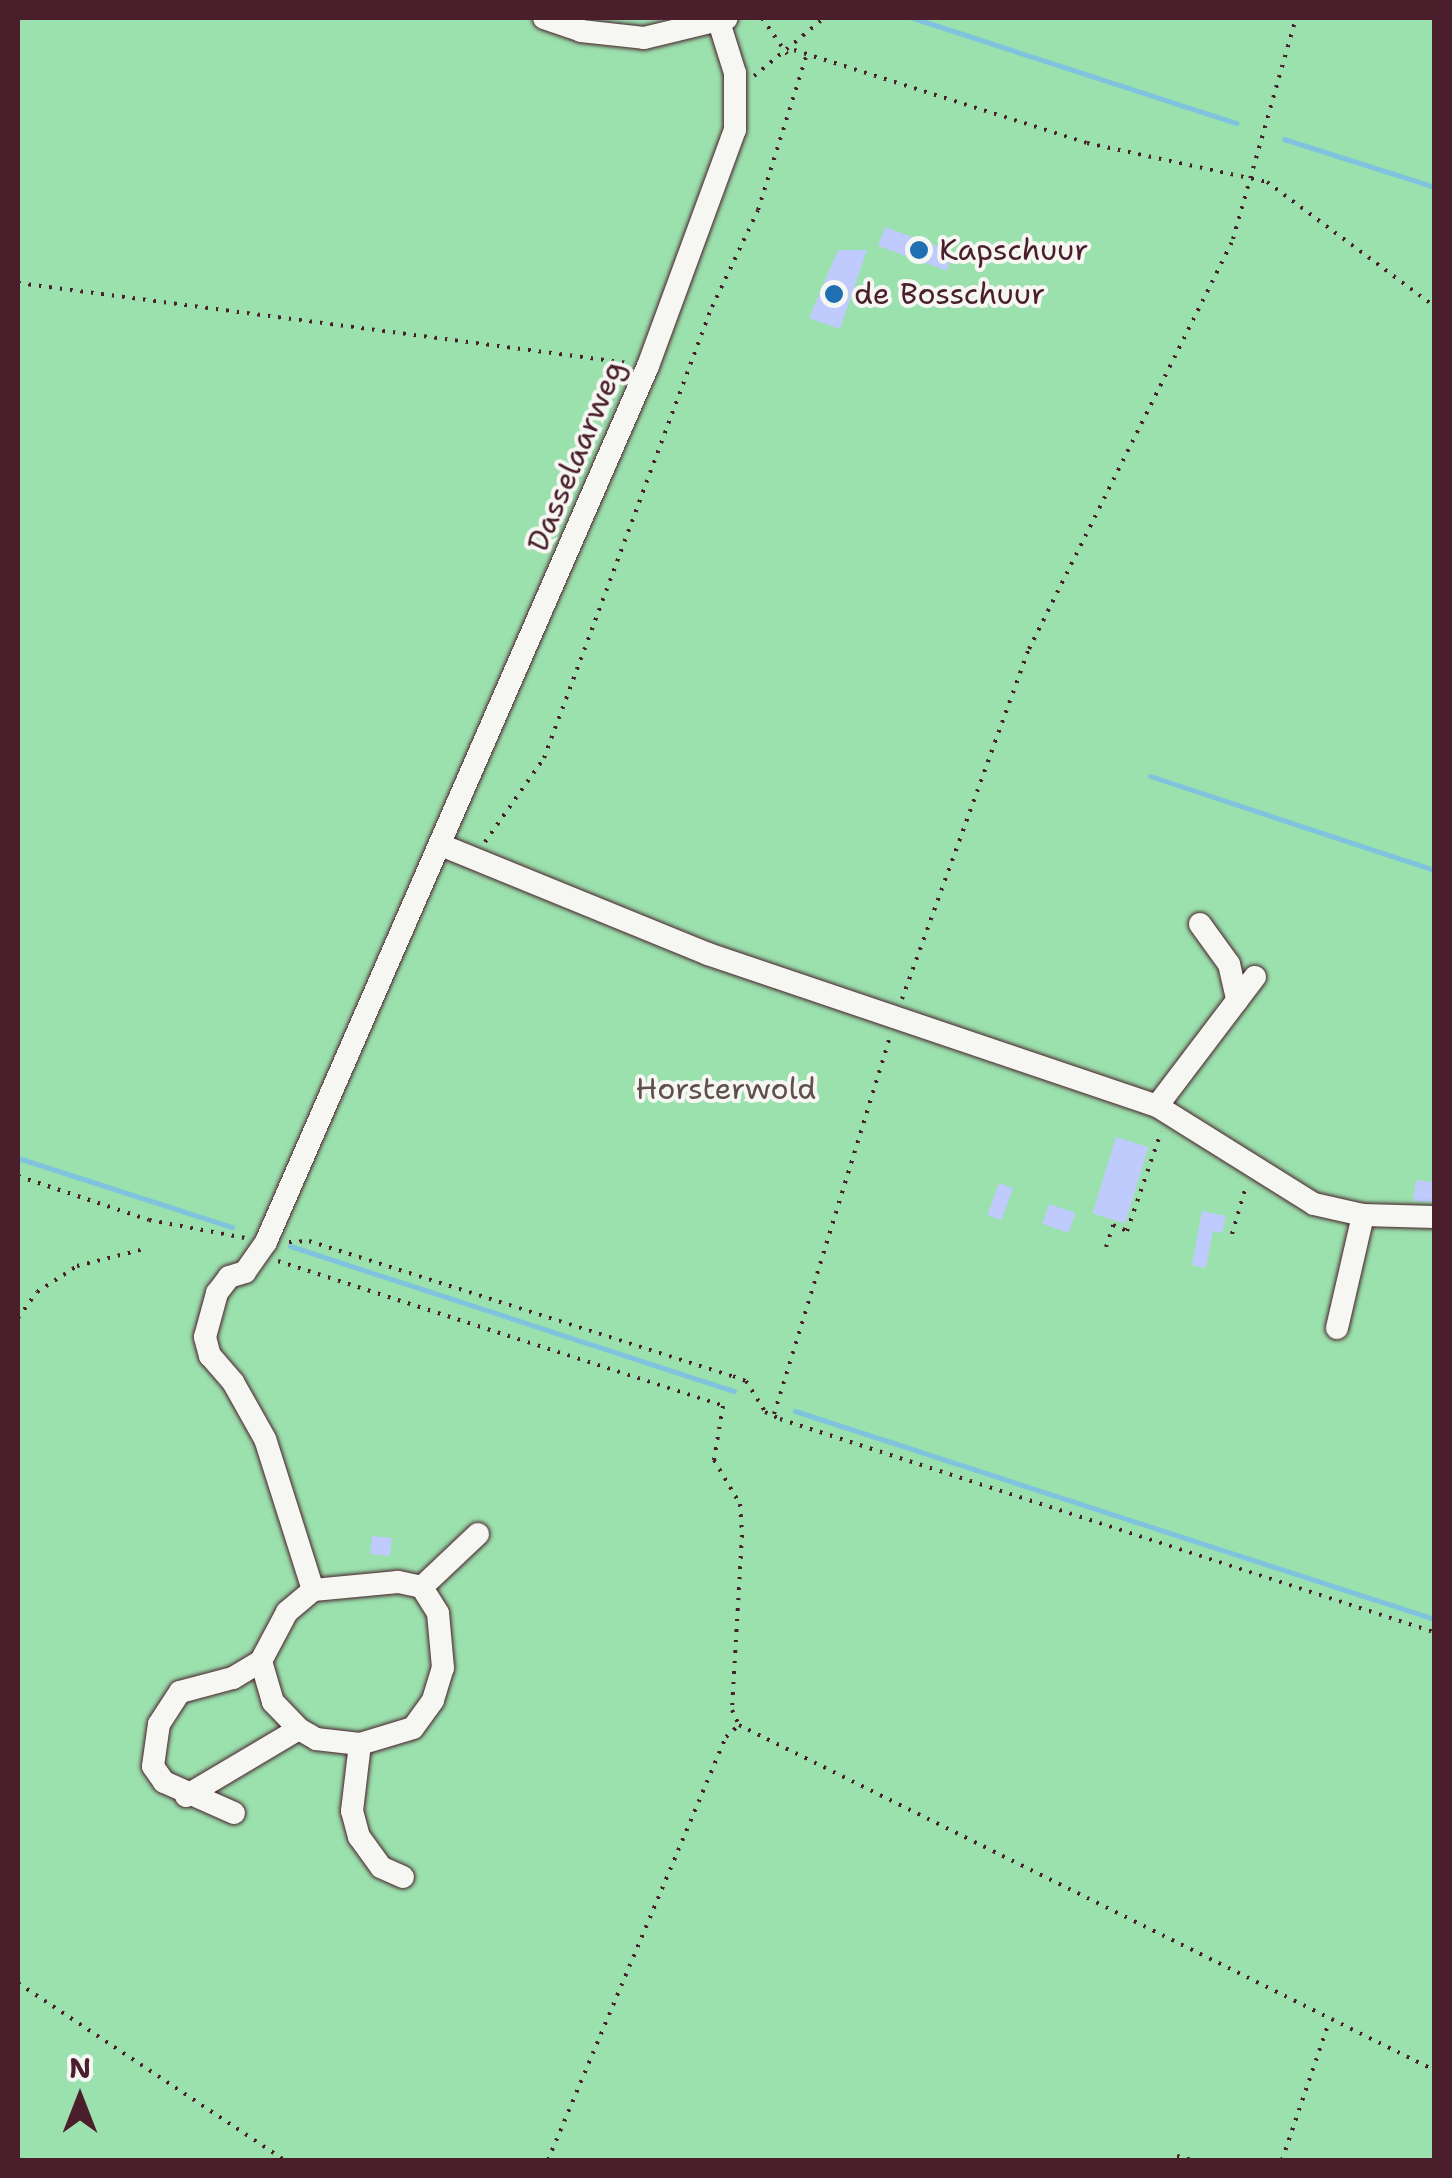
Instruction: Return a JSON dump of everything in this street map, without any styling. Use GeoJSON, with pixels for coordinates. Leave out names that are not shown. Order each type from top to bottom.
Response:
{"type":"FeatureCollection","features":[{"type":"Feature","properties":{"kind":"street","name":"Dasselaarweg"},"geometry":{"type":"LineString","coordinates":[[262,1249],[648,366],[736,130],[736,82],[723,20],[644,38],[581,31],[544,18]]}},
{"type":"Feature","properties":{"kind":"street"},"geometry":{"type":"LineString","coordinates":[[441,845],[708,954],[897,1012],[1162,1110],[1253,1172],[1314,1204],[1363,1215],[1434,1216]]}},
{"type":"Feature","properties":{"kind":"street"},"geometry":{"type":"LineString","coordinates":[[1200,924],[1228,964],[1236,1000]]}},
{"type":"Feature","properties":{"kind":"street"},"geometry":{"type":"LineString","coordinates":[[1162,1110],[1255,977]]}},
{"type":"Feature","properties":{"kind":"street"},"geometry":{"type":"LineString","coordinates":[[1337,1328],[1363,1215]]}},
{"type":"Feature","properties":{"kind":"street"},"geometry":{"type":"LineString","coordinates":[[262,1249],[217,1293],[205,1337],[210,1356],[233,1382],[265,1439],[313,1590]]}},
{"type":"Feature","properties":{"kind":"street"},"geometry":{"type":"LineString","coordinates":[[422,1587],[478,1534]]}},
{"type":"Feature","properties":{"kind":"street"},"geometry":{"type":"LineString","coordinates":[[234,1813],[186,1796],[153,1766],[167,1706],[193,1686],[233,1678],[262,1661],[287,1612],[313,1590],[374,1581],[422,1587]]}},
{"type":"Feature","properties":{"kind":"street"},"geometry":{"type":"LineString","coordinates":[[262,1661],[273,1702],[299,1730],[316,1739],[360,1744],[413,1728],[433,1700],[444,1640],[422,1587]]}},
{"type":"Feature","properties":{"kind":"street"},"geometry":{"type":"LineString","coordinates":[[186,1796],[299,1730]]}},
{"type":"Feature","properties":{"kind":"street"},"geometry":{"type":"LineString","coordinates":[[360,1744],[352,1811],[359,1836],[381,1867],[403,1877]]}},
{"type":"Feature","properties":{"kind":"path"},"geometry":{"type":"LineString","coordinates":[[762,18],[787,54]]}},
{"type":"Feature","properties":{"kind":"path"},"geometry":{"type":"LineString","coordinates":[[736,82],[794,50],[824,18]]}},
{"type":"Feature","properties":{"kind":"path"},"geometry":{"type":"LineString","coordinates":[[773,1416],[897,1012],[1028,649],[1232,238],[1296,18]]}},
{"type":"Feature","properties":{"kind":"path"},"geometry":{"type":"LineString","coordinates":[[794,50],[1087,143],[1267,182],[1434,306]]}},
{"type":"Feature","properties":{"kind":"path"},"geometry":{"type":"LineString","coordinates":[[474,858],[544,758],[712,307],[758,210],[807,54]]}},
{"type":"Feature","properties":{"kind":"path"},"geometry":{"type":"LineString","coordinates":[[18,283],[648,366]]}},
{"type":"Feature","properties":{"kind":"path"},"geometry":{"type":"LineString","coordinates":[[1106,1248],[1112,1225],[1128,1228],[1162,1110]]}},
{"type":"Feature","properties":{"kind":"path"},"geometry":{"type":"LineString","coordinates":[[1232,1234],[1253,1172]]}},
{"type":"Feature","properties":{"kind":"path"},"geometry":{"type":"LineString","coordinates":[[18,1176],[148,1220],[262,1249],[724,1406],[714,1460],[740,1504],[742,1535],[732,1710],[738,1726],[1329,2022],[1434,2070]]}},
{"type":"Feature","properties":{"kind":"path"},"geometry":{"type":"LineString","coordinates":[[262,1249],[309,1241],[746,1380],[773,1416],[1434,1632]]}},
{"type":"Feature","properties":{"kind":"path"},"geometry":{"type":"LineString","coordinates":[[18,1318],[37,1292],[77,1266],[144,1249]]}},
{"type":"Feature","properties":{"kind":"path"},"geometry":{"type":"LineString","coordinates":[[548,2160],[726,1737],[738,1726]]}},
{"type":"Feature","properties":{"kind":"path"},"geometry":{"type":"LineString","coordinates":[[18,1983],[284,2160]]}},
{"type":"Feature","properties":{"kind":"path"},"geometry":{"type":"LineString","coordinates":[[1282,2160],[1329,2022]]}},
{"type":"Feature","properties":{"kind":"path"},"geometry":{"type":"LineString","coordinates":[[1177,2156],[1192,2160]]}},
{"type":"Feature","properties":{"kind":"green space","name":"Horsterwold"},"geometry":{"type":"Polygon","coordinates":[[[18,18],[1434,18],[1434,2160],[18,2160],[18,18]]]}},
{"type":"Feature","properties":{"kind":"building"},"geometry":{"type":"Polygon","coordinates":[[[885,227],[954,252],[947,271],[878,246],[885,227]]]}},
{"type":"Feature","properties":{"kind":"building","name":"de Bosschuur"},"geometry":{"type":"Polygon","coordinates":[[[838,250],[867,250],[840,329],[809,318],[838,250]]]}},
{"type":"Feature","properties":{"kind":"building"},"geometry":{"type":"Polygon","coordinates":[[[1116,1137],[1149,1147],[1125,1223],[1093,1214],[1116,1137]]]}},
{"type":"Feature","properties":{"kind":"building"},"geometry":{"type":"Polygon","coordinates":[[[1416,1180],[1434,1182],[1434,1202],[1413,1201],[1416,1180]]]}},
{"type":"Feature","properties":{"kind":"building"},"geometry":{"type":"Polygon","coordinates":[[[999,1183],[1013,1188],[1001,1220],[987,1215],[999,1183]]]}},
{"type":"Feature","properties":{"kind":"building"},"geometry":{"type":"Polygon","coordinates":[[[1049,1204],[1075,1213],[1069,1233],[1042,1224],[1049,1204]]]}},
{"type":"Feature","properties":{"kind":"building"},"geometry":{"type":"Polygon","coordinates":[[[1202,1211],[1226,1216],[1222,1233],[1213,1231],[1206,1268],[1192,1265],[1202,1211]]]}},
{"type":"Feature","properties":{"kind":"building"},"geometry":{"type":"Polygon","coordinates":[[[372,1536],[392,1538],[390,1556],[370,1554],[372,1536]]]}},
{"type":"Feature","properties":{"kind":"waterway"},"geometry":{"type":"LineString","coordinates":[[913,18],[1236,123]]}},
{"type":"Feature","properties":{"kind":"waterway"},"geometry":{"type":"LineString","coordinates":[[1284,139],[1434,187]]}},
{"type":"Feature","properties":{"kind":"waterway"},"geometry":{"type":"LineString","coordinates":[[1150,776],[1434,870]]}},
{"type":"Feature","properties":{"kind":"waterway"},"geometry":{"type":"LineString","coordinates":[[18,1158],[232,1227]]}},
{"type":"Feature","properties":{"kind":"waterway"},"geometry":{"type":"LineString","coordinates":[[290,1246],[734,1391]]}},
{"type":"Feature","properties":{"kind":"waterway"},"geometry":{"type":"LineString","coordinates":[[795,1411],[1434,1619]]}},
{"type":"Feature","properties":{"kind":"place","name":"Kapschuur"},"geometry":{"type":"Point","coordinates":[919,250]}},
{"type":"Feature","properties":{"kind":"place","name":"de Bosschuur"},"geometry":{"type":"Point","coordinates":[834,294]}}]}
